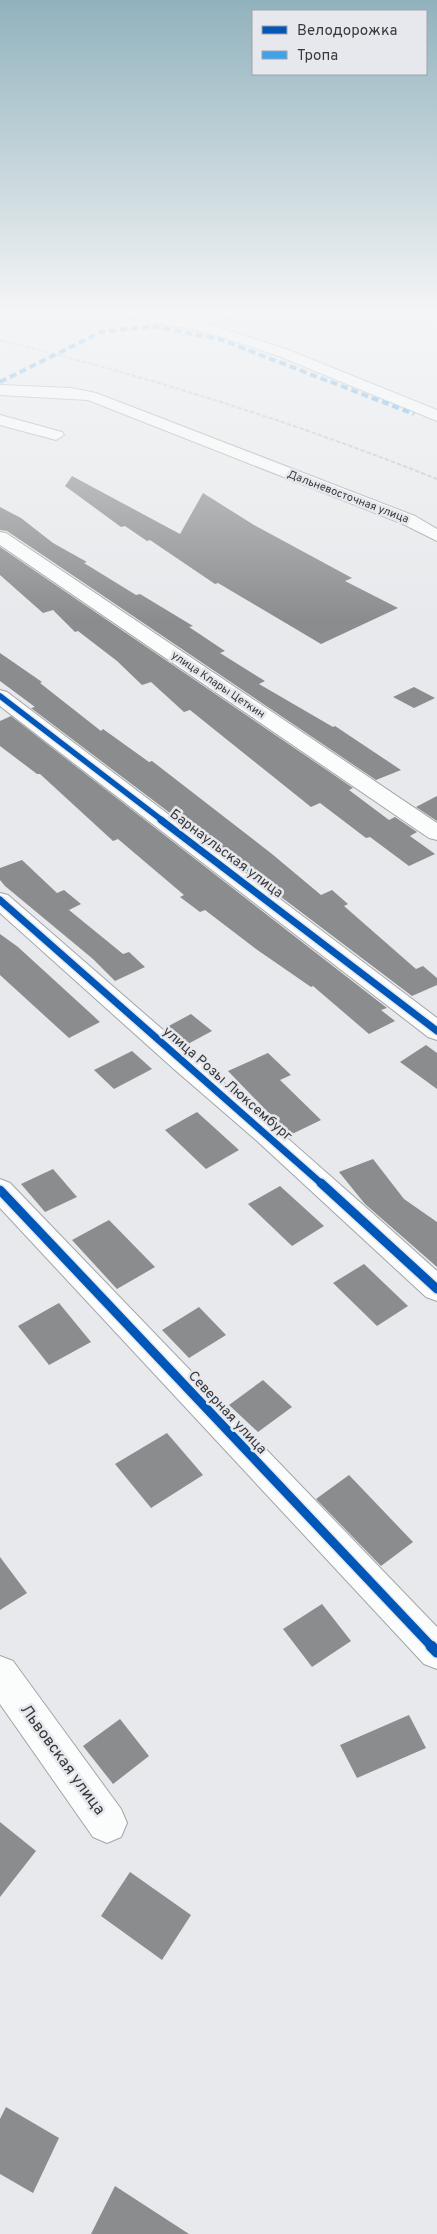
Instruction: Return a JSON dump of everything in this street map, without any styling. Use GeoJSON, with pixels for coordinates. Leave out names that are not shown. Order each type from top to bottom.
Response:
{"type":"FeatureCollection","features":[{"type":"Feature","properties":{"kind":"street","name":"Дальневосточная улица"},"geometry":{"type":"LineString","coordinates":[[132,412],[409,520],[437,536]]}},
{"type":"Feature","properties":{"kind":"street"},"geometry":{"type":"LineString","coordinates":[[0,420],[56,435]]}},
{"type":"Feature","properties":{"kind":"street","name":"улица Клары Цеткин"},"geometry":{"type":"LineString","coordinates":[[0,537],[437,832]]}},
{"type":"Feature","properties":{"kind":"street","name":"Барнаульская улица"},"geometry":{"type":"LineString","coordinates":[[0,696],[437,1031]]}},
{"type":"Feature","properties":{"kind":"street","name":"улица Розы Люксембург"},"geometry":{"type":"LineString","coordinates":[[0,900],[184,1064],[266,1133],[437,1289]]}},
{"type":"Feature","properties":{"kind":"street","name":"Северная улица"},"geometry":{"type":"LineString","coordinates":[[0,1190],[410,1626],[437,1652]]}},
{"type":"Feature","properties":{"kind":"street","name":"Львовская улица"},"geometry":{"type":"LineString","coordinates":[[0,1673],[107,1823]]}},
{"type":"Feature","properties":{"kind":"building"},"geometry":{"type":"Polygon","coordinates":[[[72,476],[180,534],[203,493],[254,525],[352,578],[345,581],[398,608],[321,644],[218,583],[215,584],[150,540],[147,541],[125,526],[121,527],[65,486],[72,476]]]}},
{"type":"Feature","properties":{"kind":"building"},"geometry":{"type":"Polygon","coordinates":[[[0,507],[21,518],[53,543],[87,562],[84,563],[136,595],[140,594],[193,626],[189,627],[225,651],[220,653],[265,681],[259,684],[333,727],[335,726],[401,770],[376,780],[7,531],[0,530],[0,507]]]}},
{"type":"Feature","properties":{"kind":"building"},"geometry":{"type":"Polygon","coordinates":[[[0,547],[353,788],[349,790],[389,820],[395,817],[417,832],[410,836],[435,854],[409,866],[370,837],[366,838],[320,803],[311,807],[190,710],[184,712],[151,682],[142,685],[117,661],[78,631],[75,632],[53,610],[43,613],[0,575],[0,547]]]}},
{"type":"Feature","properties":{"kind":"building"},"geometry":{"type":"Polygon","coordinates":[[[0,653],[42,682],[40,683],[101,731],[103,729],[149,762],[152,761],[272,854],[321,895],[332,890],[348,904],[344,906],[416,969],[423,966],[437,978],[437,985],[412,996],[31,708],[35,707],[0,681],[0,653]]]}},
{"type":"Feature","properties":{"kind":"building"},"geometry":{"type":"Polygon","coordinates":[[[414,687],[435,698],[414,708],[393,697],[414,687]]]}},
{"type":"Feature","properties":{"kind":"building"},"geometry":{"type":"Polygon","coordinates":[[[11,716],[387,1008],[381,1010],[395,1021],[369,1034],[313,986],[311,987],[256,949],[205,910],[200,912],[180,897],[184,895],[118,839],[113,841],[40,774],[37,774],[0,746],[0,721],[11,716]]]}},
{"type":"Feature","properties":{"kind":"building"},"geometry":{"type":"Polygon","coordinates":[[[437,796],[437,821],[416,807],[437,796]]]}},
{"type":"Feature","properties":{"kind":"building"},"geometry":{"type":"Polygon","coordinates":[[[22,860],[57,893],[64,890],[81,904],[69,910],[123,954],[129,952],[145,967],[115,981],[93,959],[5,886],[0,880],[0,868],[22,860]]]}},
{"type":"Feature","properties":{"kind":"building"},"geometry":{"type":"Polygon","coordinates":[[[0,934],[18,947],[100,1022],[69,1038],[0,975],[0,934]]]}},
{"type":"Feature","properties":{"kind":"building"},"geometry":{"type":"Polygon","coordinates":[[[191,1014],[212,1031],[186,1045],[165,1028],[191,1014]]]}},
{"type":"Feature","properties":{"kind":"building"},"geometry":{"type":"Polygon","coordinates":[[[426,1045],[437,1053],[437,1089],[400,1062],[426,1045]]]}},
{"type":"Feature","properties":{"kind":"building"},"geometry":{"type":"Polygon","coordinates":[[[132,1051],[152,1069],[114,1089],[94,1070],[132,1051]]]}},
{"type":"Feature","properties":{"kind":"building"},"geometry":{"type":"Polygon","coordinates":[[[268,1053],[291,1075],[280,1080],[321,1120],[290,1135],[228,1071],[268,1053]]]}},
{"type":"Feature","properties":{"kind":"building"},"geometry":{"type":"Polygon","coordinates":[[[197,1112],[239,1150],[206,1169],[165,1130],[197,1112]]]}},
{"type":"Feature","properties":{"kind":"building"},"geometry":{"type":"Polygon","coordinates":[[[373,1159],[404,1199],[437,1222],[437,1267],[365,1204],[339,1172],[373,1159]]]}},
{"type":"Feature","properties":{"kind":"building"},"geometry":{"type":"Polygon","coordinates":[[[53,1169],[77,1197],[45,1212],[21,1184],[53,1169]]]}},
{"type":"Feature","properties":{"kind":"building"},"geometry":{"type":"Polygon","coordinates":[[[280,1186],[324,1226],[292,1246],[248,1204],[280,1186]]]}},
{"type":"Feature","properties":{"kind":"building"},"geometry":{"type":"Polygon","coordinates":[[[109,1220],[155,1267],[117,1289],[72,1240],[109,1220]]]}},
{"type":"Feature","properties":{"kind":"building"},"geometry":{"type":"Polygon","coordinates":[[[364,1264],[408,1306],[377,1326],[333,1283],[364,1264]]]}},
{"type":"Feature","properties":{"kind":"building"},"geometry":{"type":"Polygon","coordinates":[[[59,1303],[91,1342],[49,1365],[18,1326],[59,1303]]]}},
{"type":"Feature","properties":{"kind":"building"},"geometry":{"type":"Polygon","coordinates":[[[199,1307],[226,1335],[189,1358],[162,1330],[199,1307]]]}},
{"type":"Feature","properties":{"kind":"building"},"geometry":{"type":"Polygon","coordinates":[[[263,1380],[292,1407],[258,1432],[229,1405],[263,1380]]]}},
{"type":"Feature","properties":{"kind":"building"},"geometry":{"type":"Polygon","coordinates":[[[167,1433],[203,1475],[151,1508],[115,1464],[167,1433]]]}},
{"type":"Feature","properties":{"kind":"building"},"geometry":{"type":"Polygon","coordinates":[[[349,1475],[413,1542],[381,1566],[316,1499],[349,1475]]]}},
{"type":"Feature","properties":{"kind":"building"},"geometry":{"type":"Polygon","coordinates":[[[0,1557],[27,1593],[0,1610],[0,1557]]]}},
{"type":"Feature","properties":{"kind":"building"},"geometry":{"type":"Polygon","coordinates":[[[322,1604],[351,1641],[312,1667],[283,1629],[322,1604]]]}},
{"type":"Feature","properties":{"kind":"building"},"geometry":{"type":"Polygon","coordinates":[[[409,1715],[426,1748],[357,1778],[340,1745],[409,1715]]]}},
{"type":"Feature","properties":{"kind":"building"},"geometry":{"type":"Polygon","coordinates":[[[120,1719],[149,1756],[113,1784],[83,1746],[120,1719]]]}},
{"type":"Feature","properties":{"kind":"building"},"geometry":{"type":"Polygon","coordinates":[[[0,1822],[36,1851],[0,1897],[0,1822]]]}},
{"type":"Feature","properties":{"kind":"building"},"geometry":{"type":"Polygon","coordinates":[[[130,1872],[191,1915],[162,1960],[101,1916],[130,1872]]]}},
{"type":"Feature","properties":{"kind":"building"},"geometry":{"type":"Polygon","coordinates":[[[6,2107],[59,2138],[33,2193],[0,2174],[0,2119],[6,2107]]]}},
{"type":"Feature","properties":{"kind":"building"},"geometry":{"type":"Polygon","coordinates":[[[115,2186],[189,2234],[91,2234],[115,2186]]]}},
{"type":"Feature","properties":{"kind":"railway"},"geometry":{"type":"LineString","coordinates":[[252,412],[329,438],[437,479]]}},
{"type":"Feature","properties":{"kind":"marked path"},"geometry":{"type":"LineString","coordinates":[[409,412],[414,414]]}},
{"type":"Feature","properties":{"kind":"cycle path"},"geometry":{"type":"LineString","coordinates":[[0,696],[437,1031]]}},
{"type":"Feature","properties":{"kind":"cycle path"},"geometry":{"type":"LineString","coordinates":[[0,900],[184,1064],[266,1133],[437,1289]]}},
{"type":"Feature","properties":{"kind":"cycle path"},"geometry":{"type":"LineString","coordinates":[[0,1190],[437,1652]]}}]}
